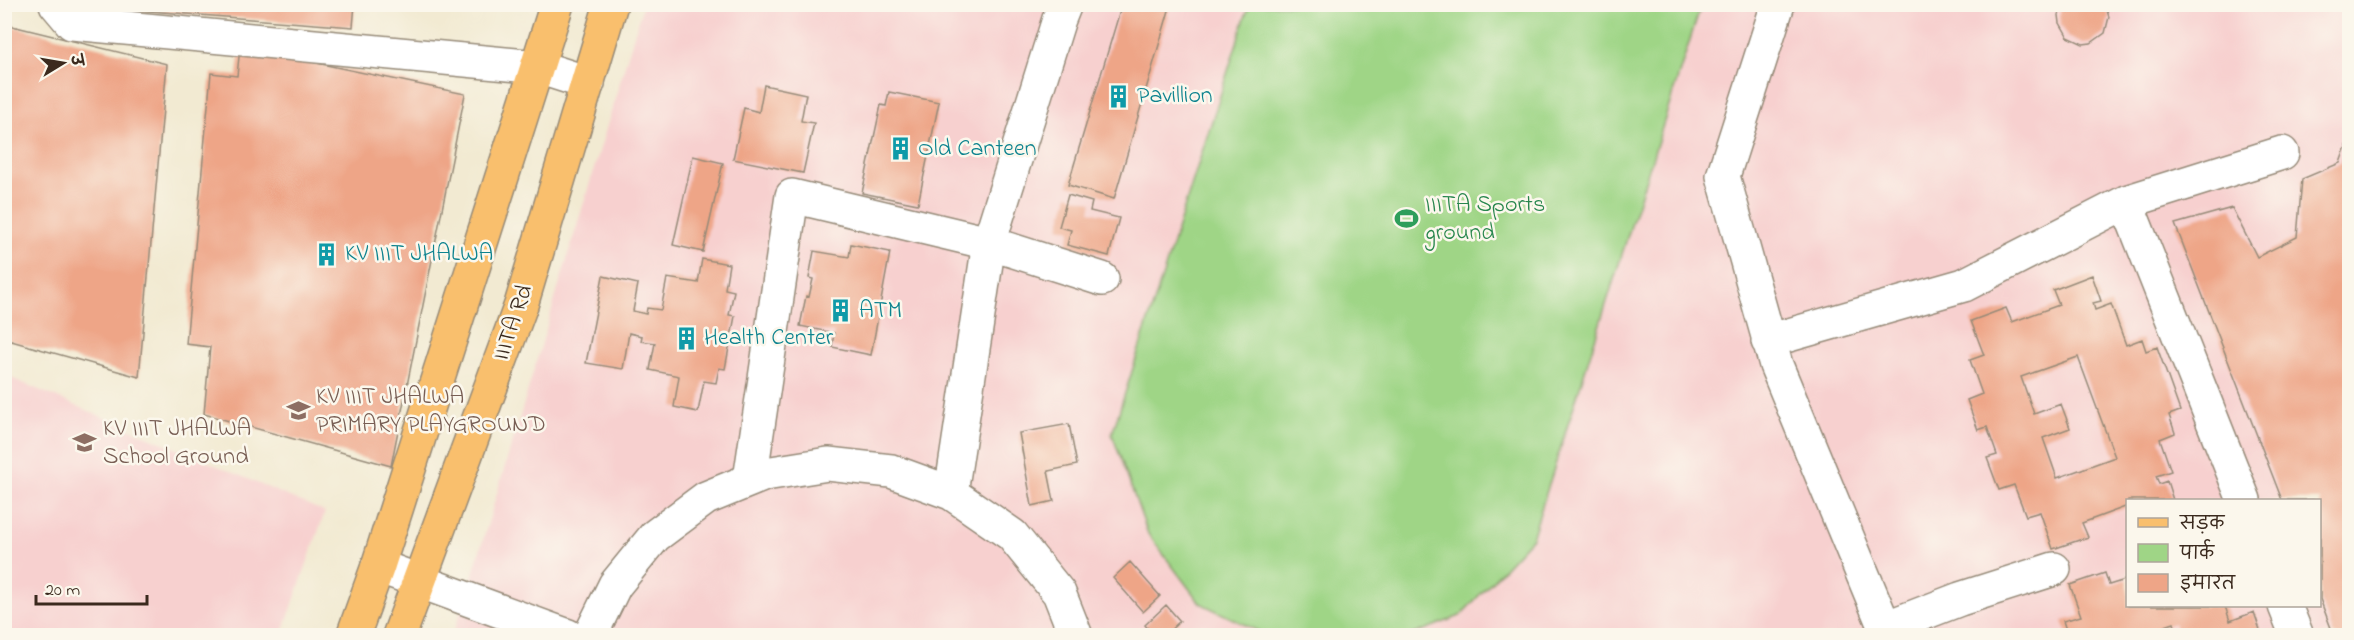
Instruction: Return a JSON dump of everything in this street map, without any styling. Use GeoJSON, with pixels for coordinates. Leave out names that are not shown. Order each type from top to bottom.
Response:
{"type":"FeatureCollection","features":[{"type":"Feature","properties":{"kind":"main road"},"geometry":{"type":"LineString","coordinates":[[353,636],[378,566],[557,4]]}},
{"type":"Feature","properties":{"kind":"main road","name":"IIITA Rd"},"geometry":{"type":"LineString","coordinates":[[399,636],[521,305],[611,4]]}},
{"type":"Feature","properties":{"kind":"street"},"geometry":{"type":"LineString","coordinates":[[56,4],[72,22],[538,67],[588,83]]}},
{"type":"Feature","properties":{"kind":"street"},"geometry":{"type":"LineString","coordinates":[[951,493],[989,243],[1065,4]]}},
{"type":"Feature","properties":{"kind":"street"},"geometry":{"type":"LineString","coordinates":[[1778,4],[1723,176],[1768,341],[1885,632],[1960,599],[2054,569]]}},
{"type":"Feature","properties":{"kind":"street"},"geometry":{"type":"LineString","coordinates":[[1768,341],[1964,285],[2126,202],[2283,153]]}},
{"type":"Feature","properties":{"kind":"street"},"geometry":{"type":"LineString","coordinates":[[750,480],[792,196],[989,243],[1102,279]]}},
{"type":"Feature","properties":{"kind":"street"},"geometry":{"type":"LineString","coordinates":[[2126,202],[2243,499]]}},
{"type":"Feature","properties":{"kind":"street"},"geometry":{"type":"LineString","coordinates":[[590,636],[615,585],[655,536],[706,498],[765,474],[828,464],[891,471],[951,493],[1012,535],[1059,593],[1076,636]]}},
{"type":"Feature","properties":{"kind":"street"},"geometry":{"type":"LineString","coordinates":[[378,566],[568,636]]}},
{"type":"Feature","properties":{"kind":"street"},"geometry":{"type":"LineString","coordinates":[[2285,607],[2297,636]]}},
{"type":"Feature","properties":{"kind":"shaded area"},"geometry":{"type":"Polygon","coordinates":[[[643,5],[2349,5],[2349,635],[452,636],[466,597],[643,5]]]}},
{"type":"Feature","properties":{"kind":"shaded area","name":"KV IIIT JHALWA School Ground"},"geometry":{"type":"Polygon","coordinates":[[[4,375],[325,512],[282,635],[5,635],[4,375]]]}},
{"type":"Feature","properties":{"kind":"green space","name":"IIITA Sports ground"},"geometry":{"type":"Polygon","coordinates":[[[1249,5],[1701,5],[1532,538],[1460,616],[1409,636],[1266,635],[1200,603],[1148,534],[1112,434],[1249,5]]]}},
{"type":"Feature","properties":{"kind":"building"},"geometry":{"type":"Polygon","coordinates":[[[87,4],[355,4],[353,27],[87,6],[87,4]]]}},
{"type":"Feature","properties":{"kind":"building","name":"Pavillion"},"geometry":{"type":"Polygon","coordinates":[[[1122,4],[1163,4],[1170,7],[1114,199],[1068,185],[1122,4]]]}},
{"type":"Feature","properties":{"kind":"building"},"geometry":{"type":"Polygon","coordinates":[[[2063,4],[2105,4],[2109,17],[2105,33],[2091,43],[2083,44],[2068,37],[2060,23],[2059,15],[2063,4]]]}},
{"type":"Feature","properties":{"kind":"building"},"geometry":{"type":"Polygon","coordinates":[[[4,24],[167,64],[139,377],[4,339],[4,24]]]}},
{"type":"Feature","properties":{"kind":"building","name":"KV IIIT JHALWA"},"geometry":{"type":"Polygon","coordinates":[[[240,47],[465,94],[391,466],[204,414],[210,347],[186,344],[211,73],[237,76],[240,47]]]}},
{"type":"Feature","properties":{"kind":"building"},"geometry":{"type":"Polygon","coordinates":[[[764,85],[806,94],[801,121],[814,123],[803,173],[733,159],[744,108],[759,112],[764,85]]]}},
{"type":"Feature","properties":{"kind":"building","name":"Old Canteen"},"geometry":{"type":"Polygon","coordinates":[[[889,92],[939,102],[918,204],[862,193],[881,105],[886,106],[889,92]]]}},
{"type":"Feature","properties":{"kind":"building"},"geometry":{"type":"Polygon","coordinates":[[[2350,135],[2350,636],[2334,636],[2321,602],[2321,499],[2282,499],[2175,224],[2232,208],[2257,257],[2297,237],[2302,179],[2340,163],[2350,135]]]}},
{"type":"Feature","properties":{"kind":"building"},"geometry":{"type":"Polygon","coordinates":[[[693,156],[723,163],[703,252],[673,245],[693,156]]]}},
{"type":"Feature","properties":{"kind":"building"},"geometry":{"type":"Polygon","coordinates":[[[1068,195],[1092,202],[1090,211],[1119,218],[1109,256],[1067,245],[1071,230],[1059,227],[1068,195]]]}},
{"type":"Feature","properties":{"kind":"building","name":"ATM"},"geometry":{"type":"Polygon","coordinates":[[[851,244],[890,252],[871,355],[832,347],[834,333],[800,326],[806,296],[809,297],[813,279],[809,278],[814,251],[849,257],[851,244]]]}},
{"type":"Feature","properties":{"kind":"building","name":"Health Center"},"geometry":{"type":"Polygon","coordinates":[[[702,259],[729,264],[725,289],[734,291],[729,315],[735,316],[725,369],[719,368],[716,383],[704,381],[698,412],[674,407],[679,376],[650,370],[655,343],[641,341],[642,336],[629,333],[623,369],[586,363],[603,276],[638,284],[633,311],[646,314],[647,308],[661,310],[667,278],[698,283],[702,259]]]}},
{"type":"Feature","properties":{"kind":"building"},"geometry":{"type":"Polygon","coordinates":[[[2092,275],[2101,301],[2093,303],[2095,310],[2111,304],[2126,345],[2142,339],[2146,351],[2157,347],[2180,411],[2169,415],[2175,433],[2160,439],[2171,471],[2156,476],[2159,484],[2167,481],[2173,499],[2126,499],[2126,507],[2082,523],[2088,537],[2053,549],[2040,512],[2026,516],[2014,485],[1999,490],[1987,458],[1997,455],[1987,427],[1978,430],[1967,400],[1982,394],[1970,360],[1984,355],[1971,321],[2006,308],[2012,322],[2059,305],[2053,290],[2092,275]],[[2078,357],[2021,377],[2034,414],[2061,404],[2070,428],[2043,438],[2057,478],[2115,457],[2078,357]]]}},
{"type":"Feature","properties":{"kind":"building"},"geometry":{"type":"Polygon","coordinates":[[[1069,424],[1077,465],[1048,471],[1054,501],[1032,506],[1019,433],[1069,424]]]}},
{"type":"Feature","properties":{"kind":"building"},"geometry":{"type":"Polygon","coordinates":[[[1130,562],[1160,596],[1143,612],[1113,578],[1130,562]]]}},
{"type":"Feature","properties":{"kind":"building"},"geometry":{"type":"Polygon","coordinates":[[[2105,573],[2109,585],[2126,580],[2126,607],[2225,607],[2230,621],[2254,612],[2262,636],[2178,636],[2174,623],[2136,636],[2068,636],[2063,621],[2081,616],[2070,585],[2105,573]]]}},
{"type":"Feature","properties":{"kind":"building"},"geometry":{"type":"Polygon","coordinates":[[[1166,605],[1180,621],[1164,636],[1154,636],[1145,625],[1166,605]]]}},
{"type":"Feature","properties":{"kind":"place","name":"Pavillion"},"geometry":{"type":"Point","coordinates":[1119,96]}},
{"type":"Feature","properties":{"kind":"place","name":"Old Canteen"},"geometry":{"type":"Point","coordinates":[900,149]}},
{"type":"Feature","properties":{"kind":"place","name":"IIITA Sports ground"},"geometry":{"type":"Point","coordinates":[1407,219]}},
{"type":"Feature","properties":{"kind":"place","name":"KV IIIT JHALWA"},"geometry":{"type":"Point","coordinates":[327,254]}},
{"type":"Feature","properties":{"kind":"place","name":"ATM"},"geometry":{"type":"Point","coordinates":[841,311]}},
{"type":"Feature","properties":{"kind":"place","name":"Health Center"},"geometry":{"type":"Point","coordinates":[686,338]}},
{"type":"Feature","properties":{"kind":"place","name":"KV IIIT JHALWA PRIMARY PLAYGROUND"},"geometry":{"type":"Point","coordinates":[298,411]}},
{"type":"Feature","properties":{"kind":"place","name":"KV IIIT JHALWA School Ground"},"geometry":{"type":"Point","coordinates":[85,443]}}]}
